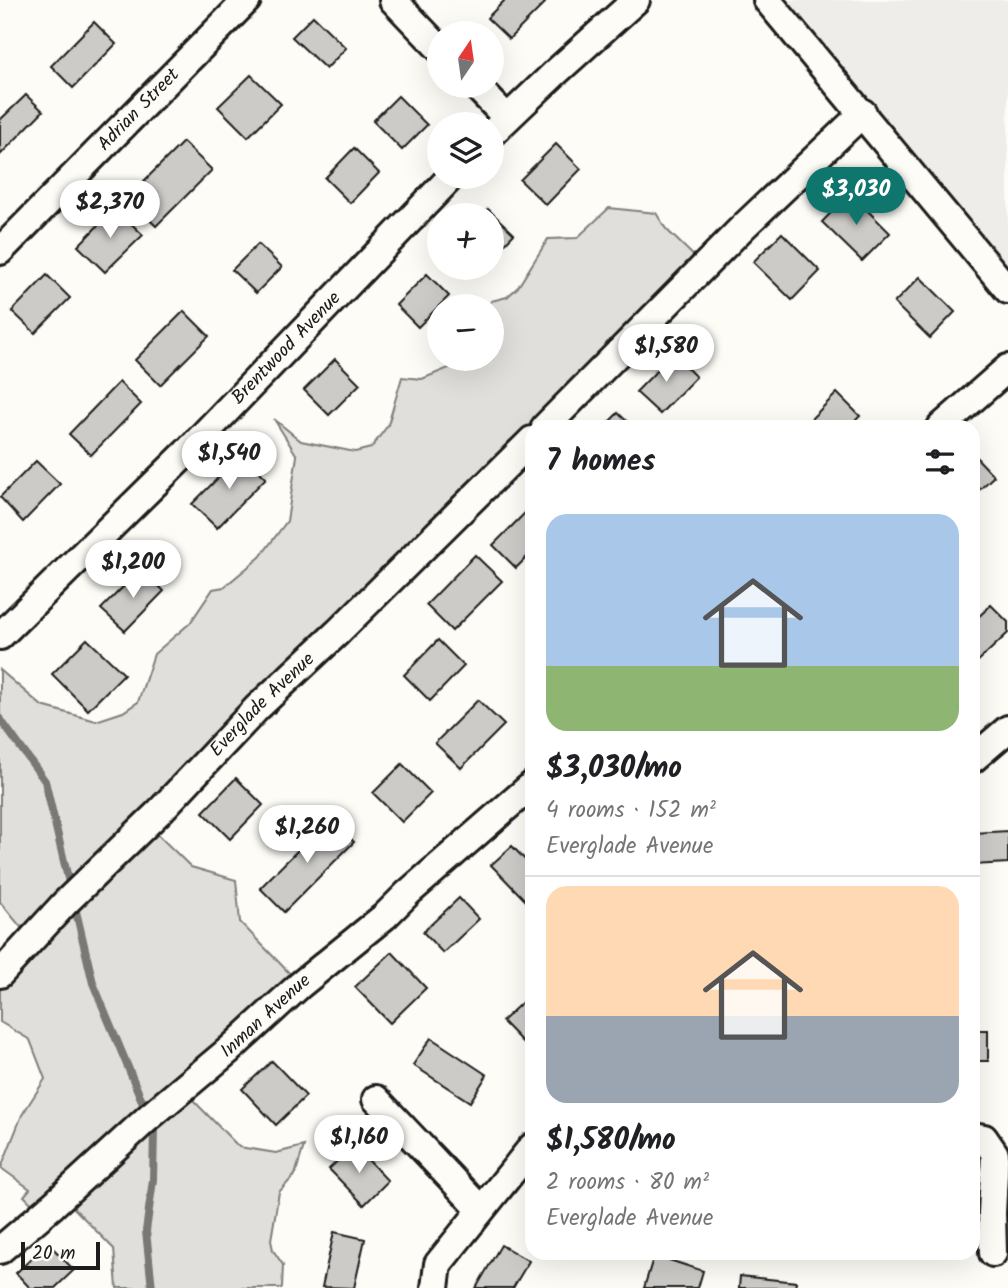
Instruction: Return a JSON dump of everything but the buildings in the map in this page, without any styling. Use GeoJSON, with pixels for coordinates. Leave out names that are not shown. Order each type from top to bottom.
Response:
{"type":"FeatureCollection","features":[{"type":"Feature","properties":{"kind":"street","name":"Adrian Street"},"geometry":{"type":"LineString","coordinates":[[0,251],[247,0]]}},
{"type":"Feature","properties":{"kind":"street"},"geometry":{"type":"LineString","coordinates":[[393,0],[427,35]]}},
{"type":"Feature","properties":{"kind":"street"},"geometry":{"type":"LineString","coordinates":[[504,121],[636,0]]}},
{"type":"Feature","properties":{"kind":"street"},"geometry":{"type":"LineString","coordinates":[[767,0],[1008,290]]}},
{"type":"Feature","properties":{"kind":"street"},"geometry":{"type":"LineString","coordinates":[[552,420],[741,228],[863,113]]}},
{"type":"Feature","properties":{"kind":"street","name":"Brentwood Avenue"},"geometry":{"type":"LineString","coordinates":[[0,636],[186,453],[439,189]]}},
{"type":"Feature","properties":{"kind":"street"},"geometry":{"type":"LineString","coordinates":[[950,420],[1008,368]]}},
{"type":"Feature","properties":{"kind":"street","name":"Everglade Avenue"},"geometry":{"type":"LineString","coordinates":[[0,974],[65,903],[160,811],[257,708],[357,614],[525,447]]}},
{"type":"Feature","properties":{"kind":"street"},"geometry":{"type":"LineString","coordinates":[[980,754],[1005,736]]}},
{"type":"Feature","properties":{"kind":"street","name":"Inman Avenue"},"geometry":{"type":"LineString","coordinates":[[0,1250],[525,791]]}},
{"type":"Feature","properties":{"kind":"street"},"geometry":{"type":"LineString","coordinates":[[376,1099],[481,1210]]}},
{"type":"Feature","properties":{"kind":"street"},"geometry":{"type":"LineString","coordinates":[[980,1137],[984,1138],[995,1154],[991,1254]]}},
{"type":"Feature","properties":{"kind":"street"},"geometry":{"type":"LineString","coordinates":[[435,1288],[439,1264],[525,1156]]}},
{"type":"Feature","properties":{"kind":"shaded area"},"geometry":{"type":"Polygon","coordinates":[[[769,0],[1008,0],[1008,285],[769,0]]]}},
{"type":"Feature","properties":{"kind":"shaded area"},"geometry":{"type":"Polygon","coordinates":[[[609,208],[656,213],[666,229],[703,265],[553,420],[525,420],[525,448],[153,830],[191,867],[236,880],[240,922],[298,982],[189,1096],[239,1147],[276,1153],[304,1146],[295,1175],[279,1192],[271,1240],[273,1250],[283,1265],[282,1288],[117,1288],[114,1249],[66,1200],[39,1211],[24,1196],[30,1189],[1,1168],[22,1115],[45,1079],[30,1040],[0,1022],[0,974],[30,938],[0,902],[0,670],[42,706],[96,721],[123,712],[138,702],[154,654],[190,623],[213,589],[224,587],[260,557],[287,521],[297,456],[274,419],[301,441],[355,452],[371,448],[388,425],[402,377],[422,379],[442,371],[504,371],[504,298],[518,287],[548,239],[577,238],[609,208]]]}},
{"type":"Feature","properties":{"kind":"waterway"},"geometry":{"type":"LineString","coordinates":[[0,719],[45,781],[71,891]]}},
{"type":"Feature","properties":{"kind":"waterway"},"geometry":{"type":"LineString","coordinates":[[74,903],[93,983],[154,1130],[153,1180],[146,1231],[152,1288]]}}]}
